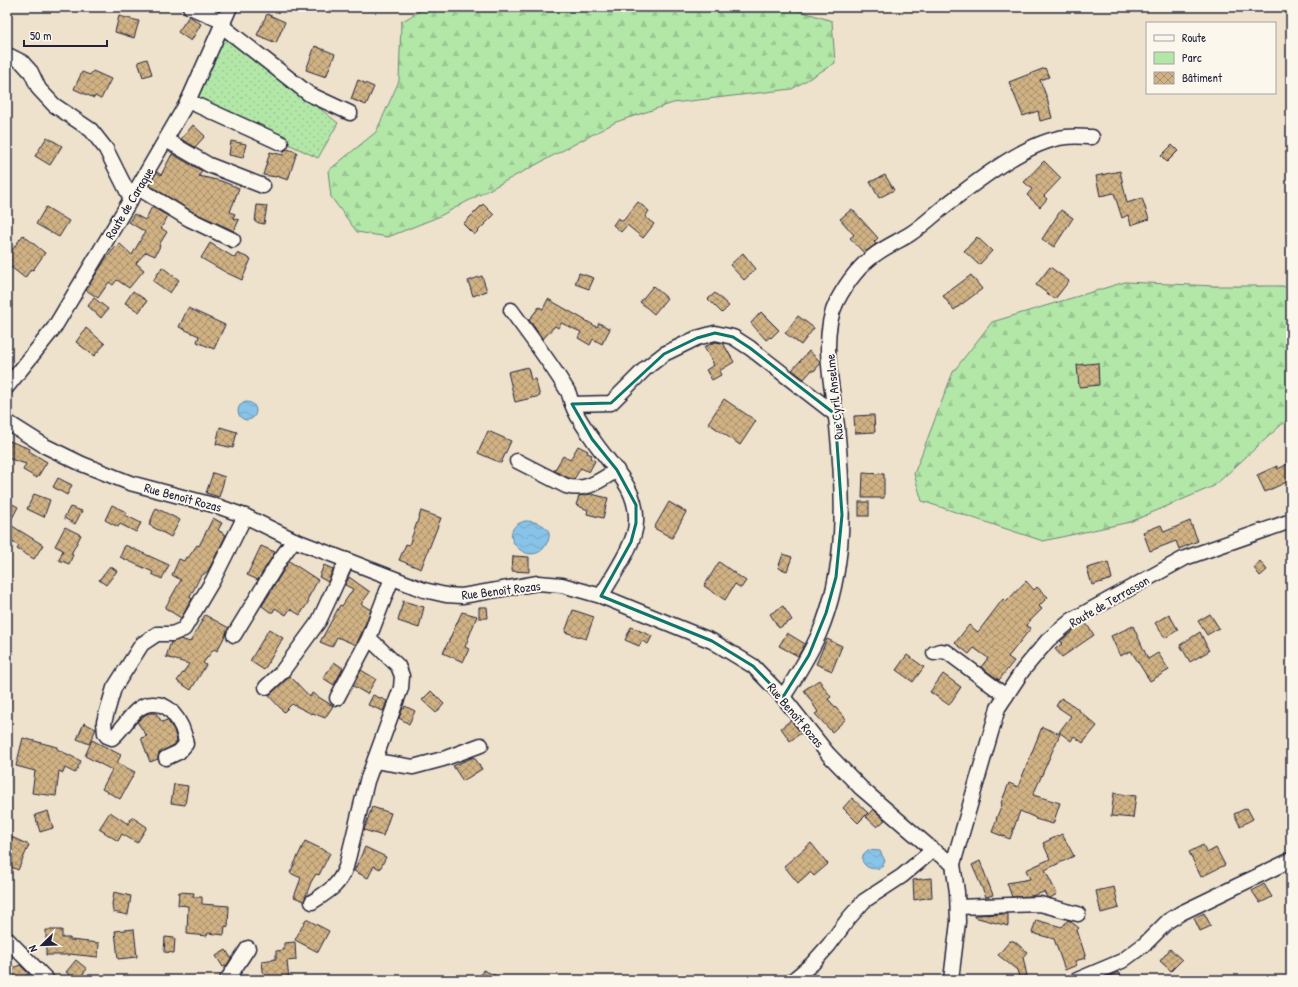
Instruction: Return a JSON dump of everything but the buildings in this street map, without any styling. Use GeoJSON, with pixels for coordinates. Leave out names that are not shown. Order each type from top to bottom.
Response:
{"type":"FeatureCollection","features":[{"type":"Feature","properties":{"kind":"street"},"geometry":{"type":"LineString","coordinates":[[190,7],[223,24],[308,94],[350,113]]}},
{"type":"Feature","properties":{"kind":"street","name":"Route de Caraque"},"geometry":{"type":"LineString","coordinates":[[7,387],[54,328],[166,140],[188,101],[230,7]]}},
{"type":"Feature","properties":{"kind":"street"},"geometry":{"type":"LineString","coordinates":[[7,57],[10,56],[22,62],[31,72],[39,89],[54,105],[91,130],[106,149],[134,194],[233,240]]}},
{"type":"Feature","properties":{"kind":"street"},"geometry":{"type":"LineString","coordinates":[[188,101],[281,143]]}},
{"type":"Feature","properties":{"kind":"street","name":"Rue Cyril Anselme"},"geometry":{"type":"LineString","coordinates":[[783,697],[809,655],[819,633],[836,577],[842,515],[841,471],[828,364],[830,322],[832,312],[837,301],[844,289],[862,266],[874,255],[911,233],[974,184],[1020,154],[1053,140],[1066,137],[1092,137]]}},
{"type":"Feature","properties":{"kind":"street"},"geometry":{"type":"LineString","coordinates":[[166,140],[210,166],[263,186]]}},
{"type":"Feature","properties":{"kind":"street"},"geometry":{"type":"LineString","coordinates":[[511,310],[545,356],[568,392],[572,404],[592,439],[617,470],[625,482],[636,505],[636,523],[631,542],[601,596]]}},
{"type":"Feature","properties":{"kind":"street"},"geometry":{"type":"LineString","coordinates":[[572,404],[611,403],[646,368],[664,354],[697,338],[715,333],[733,337],[750,348],[835,414]]}},
{"type":"Feature","properties":{"kind":"street","name":"Rue Benoît Rozas"},"geometry":{"type":"LineString","coordinates":[[7,422],[45,446],[82,464],[130,483],[217,506],[245,516],[294,540],[424,590],[462,596],[538,583],[562,584],[601,596],[712,641],[753,666],[783,697],[828,754],[861,788],[933,850],[953,864]]}},
{"type":"Feature","properties":{"kind":"street"},"geometry":{"type":"LineString","coordinates":[[517,461],[566,486],[575,488],[582,488],[595,483],[617,470]]}},
{"type":"Feature","properties":{"kind":"street"},"geometry":{"type":"LineString","coordinates":[[166,758],[179,752],[186,744],[186,735],[178,719],[167,707],[159,704],[150,704],[142,707],[123,724],[117,735],[112,738],[107,736],[105,733],[104,722],[108,704],[114,688],[142,644],[157,634],[172,634],[184,629],[213,580],[245,516]]}},
{"type":"Feature","properties":{"kind":"street","name":"Route de Terrasson"},"geometry":{"type":"LineString","coordinates":[[953,864],[998,708],[1023,670],[1048,640],[1072,620],[1185,558],[1291,521]]}},
{"type":"Feature","properties":{"kind":"street"},"geometry":{"type":"LineString","coordinates":[[234,635],[281,558],[294,540]]}},
{"type":"Feature","properties":{"kind":"street"},"geometry":{"type":"LineString","coordinates":[[266,687],[281,673],[319,621],[347,560]]}},
{"type":"Feature","properties":{"kind":"street"},"geometry":{"type":"LineString","coordinates":[[337,698],[370,638],[392,578]]}},
{"type":"Feature","properties":{"kind":"street"},"geometry":{"type":"LineString","coordinates":[[312,902],[332,889],[342,879],[367,781],[401,688],[402,676],[398,666],[370,638]]}},
{"type":"Feature","properties":{"kind":"street"},"geometry":{"type":"LineString","coordinates":[[934,653],[940,651],[947,652],[1006,696]]}},
{"type":"Feature","properties":{"kind":"street"},"geometry":{"type":"LineString","coordinates":[[374,761],[412,767],[443,759],[481,745]]}},
{"type":"Feature","properties":{"kind":"street"},"geometry":{"type":"LineString","coordinates":[[793,980],[812,964],[829,945],[861,904],[902,876],[933,850]]}},
{"type":"Feature","properties":{"kind":"street"},"geometry":{"type":"LineString","coordinates":[[1077,980],[1122,961],[1145,944],[1168,921],[1181,912],[1291,860]]}},
{"type":"Feature","properties":{"kind":"street"},"geometry":{"type":"LineString","coordinates":[[951,980],[958,922],[957,892],[953,864]]}},
{"type":"Feature","properties":{"kind":"street"},"geometry":{"type":"LineString","coordinates":[[958,907],[1040,904],[1078,914]]}},
{"type":"Feature","properties":{"kind":"street"},"geometry":{"type":"LineString","coordinates":[[7,939],[47,980]]}},
{"type":"Feature","properties":{"kind":"street"},"geometry":{"type":"LineString","coordinates":[[227,980],[248,948]]}},
{"type":"Feature","properties":{"kind":"highlighted area"},"geometry":{"type":"Polygon","coordinates":[[[715,333],[733,337],[750,348],[835,414],[842,515],[836,577],[826,613],[809,655],[783,697],[753,666],[712,641],[601,596],[631,542],[636,523],[636,505],[617,470],[592,439],[572,404],[611,403],[664,354],[697,338],[715,333]]]}},
{"type":"Feature","properties":{"kind":"green space"},"geometry":{"type":"Polygon","coordinates":[[[427,7],[788,7],[832,21],[835,63],[792,89],[673,103],[616,122],[438,217],[388,237],[357,232],[331,197],[328,171],[376,132],[399,81],[401,22],[427,7]]]}},
{"type":"Feature","properties":{"kind":"green space"},"geometry":{"type":"Polygon","coordinates":[[[224,33],[338,123],[318,158],[195,100],[224,33]]]}},
{"type":"Feature","properties":{"kind":"green space"},"geometry":{"type":"Polygon","coordinates":[[[1125,282],[1215,286],[1283,286],[1291,290],[1291,416],[1214,486],[1130,522],[1043,541],[922,501],[914,474],[953,372],[992,322],[1125,282]]]}},
{"type":"Feature","properties":{"kind":"water"},"geometry":{"type":"Polygon","coordinates":[[[243,402],[251,402],[256,407],[254,418],[251,420],[243,420],[238,415],[238,407],[243,402]]]}},
{"type":"Feature","properties":{"kind":"water"},"geometry":{"type":"Polygon","coordinates":[[[525,521],[539,523],[546,528],[548,532],[548,541],[543,549],[536,553],[528,553],[521,550],[515,545],[512,539],[512,532],[516,526],[525,521]]]}},
{"type":"Feature","properties":{"kind":"water"},"geometry":{"type":"Polygon","coordinates":[[[868,850],[880,851],[885,861],[882,867],[872,869],[864,864],[862,857],[868,850]]]}}]}
